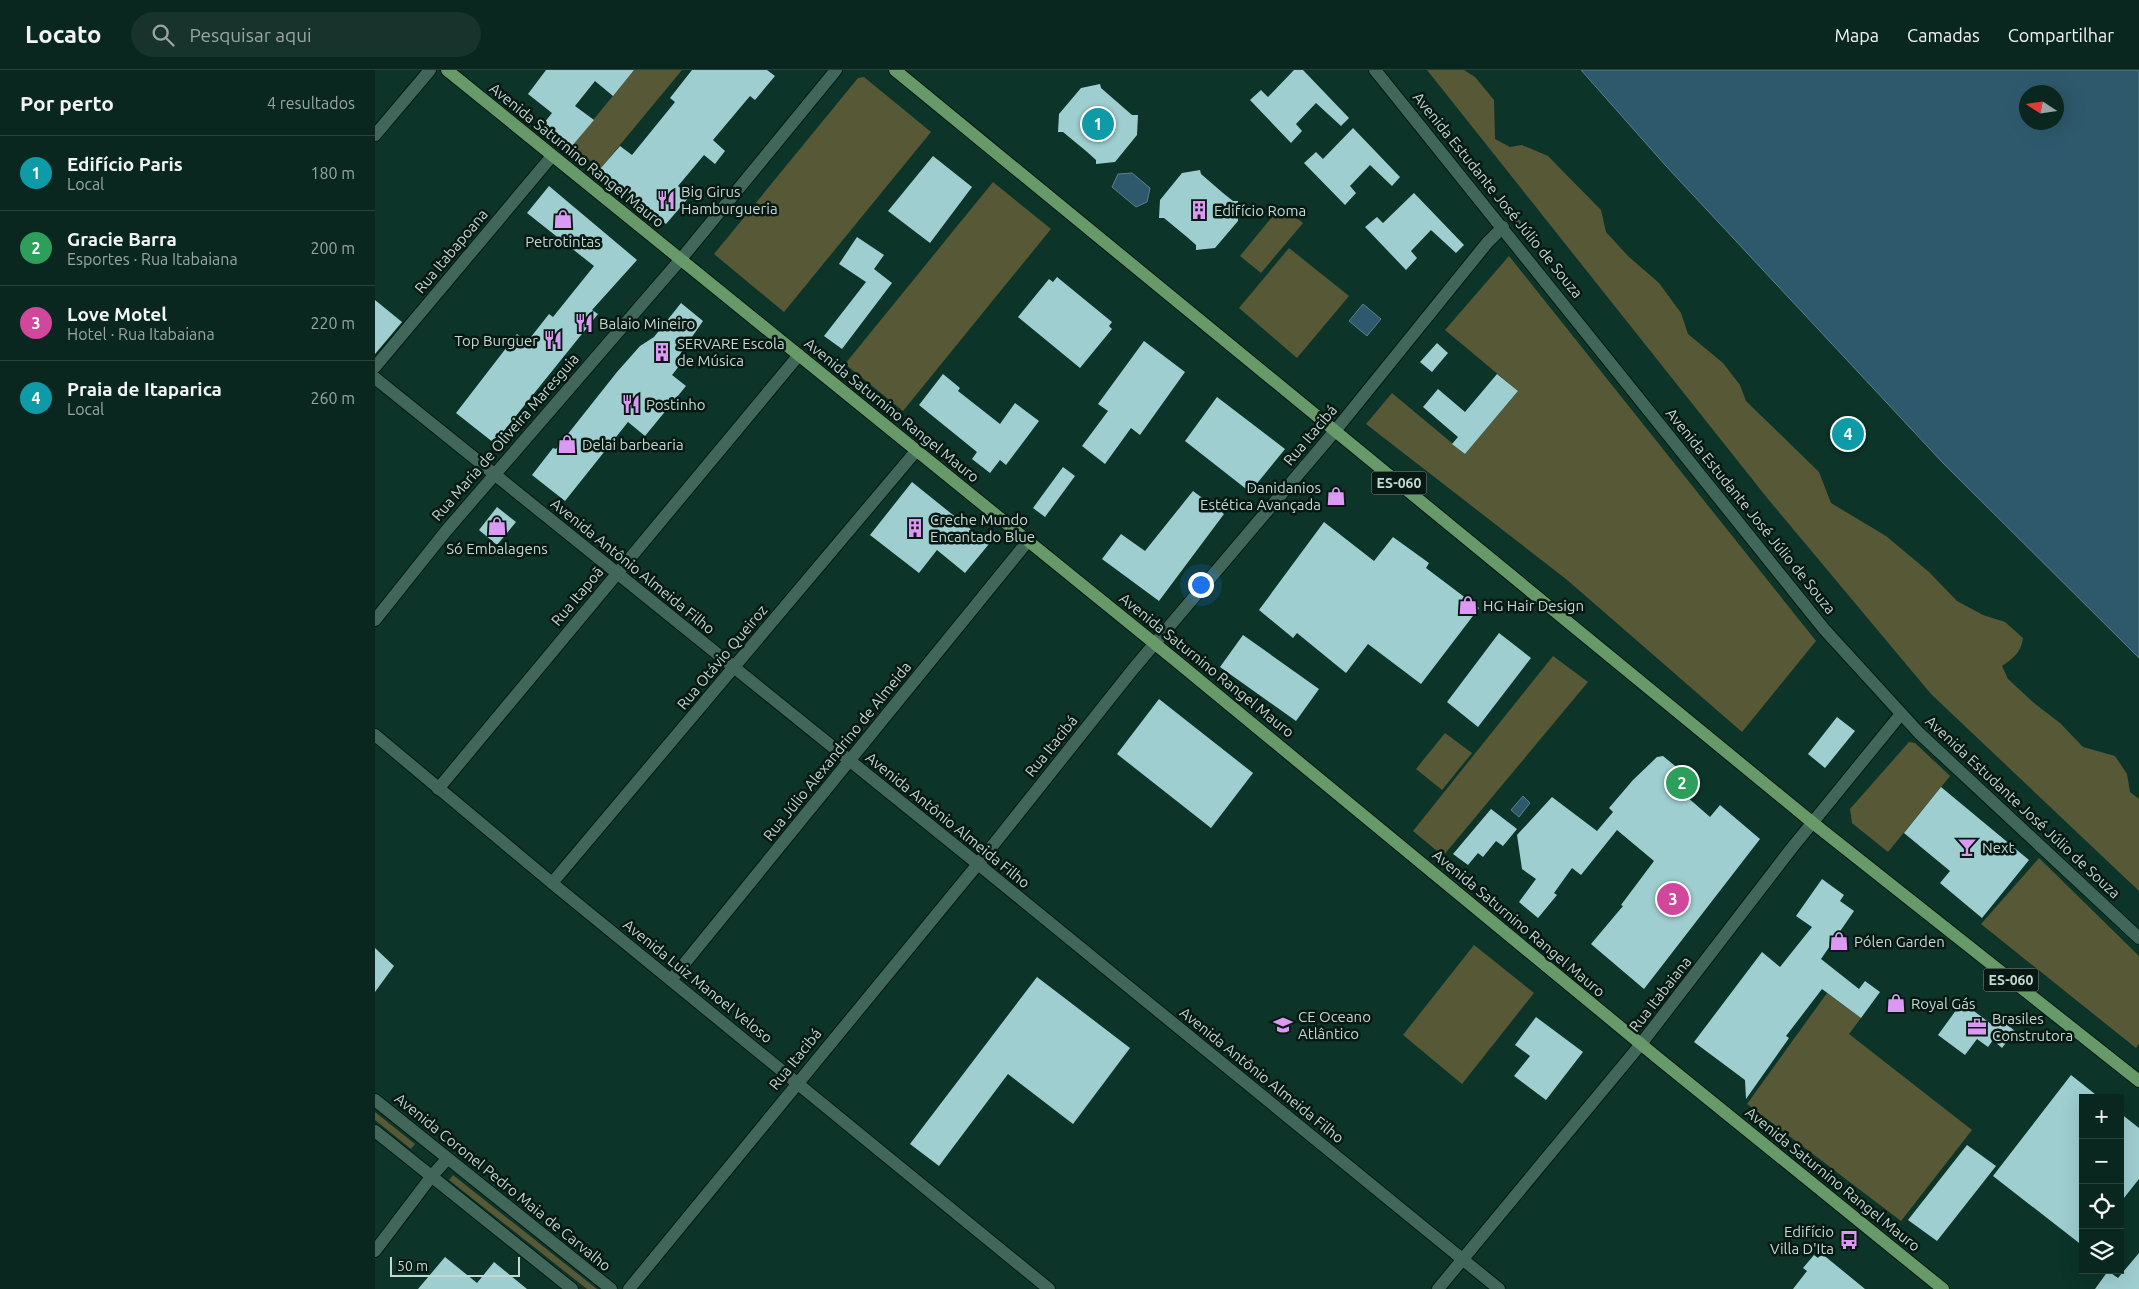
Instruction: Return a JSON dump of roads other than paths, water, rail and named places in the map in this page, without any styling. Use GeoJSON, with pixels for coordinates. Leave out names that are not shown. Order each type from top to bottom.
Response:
{"type":"FeatureCollection","features":[{"type":"Feature","properties":{"kind":"main road","name":"Avenida Saturnino Rangel Mauro"},"geometry":{"type":"LineString","coordinates":[[447,70],[1156,644],[1641,1044],[1943,1289]]}},
{"type":"Feature","properties":{"kind":"main road","name":"ES-060"},"geometry":{"type":"LineString","coordinates":[[895,70],[1813,823],[2139,1081]]}},
{"type":"Feature","properties":{"kind":"street"},"geometry":{"type":"LineString","coordinates":[[375,135],[430,70]]}},
{"type":"Feature","properties":{"kind":"street","name":"Rua Maria de Oliveira Maresguia"},"geometry":{"type":"LineString","coordinates":[[375,620],[494,474],[681,260],[836,70]]}},
{"type":"Feature","properties":{"kind":"street","name":"Avenida Estudante José Júlio de Souza"},"geometry":{"type":"LineString","coordinates":[[1375,70],[1824,629],[1901,714],[2139,938]]}},
{"type":"Feature","properties":{"kind":"street","name":"Rua Itabapoana"},"geometry":{"type":"LineString","coordinates":[[375,367],[552,156]]}},
{"type":"Feature","properties":{"kind":"street","name":"Rua Itacibá"},"geometry":{"type":"LineString","coordinates":[[629,1289],[1156,644],[1335,431],[1487,243],[1503,228]]}},
{"type":"Feature","properties":{"kind":"street","name":"Rua Itapoã"},"geometry":{"type":"LineString","coordinates":[[439,789],[799,355]]}},
{"type":"Feature","properties":{"kind":"street","name":"Avenida Antônio Almeida Filho"},"geometry":{"type":"LineString","coordinates":[[375,378],[978,864],[1499,1289]]}},
{"type":"Feature","properties":{"kind":"street","name":"Rua Otávio Queiroz"},"geometry":{"type":"LineString","coordinates":[[552,883],[916,450]]}},
{"type":"Feature","properties":{"kind":"street","name":"Rua Júlio Alexandrino de Almeida"},"geometry":{"type":"LineString","coordinates":[[671,980],[1028,541]]}},
{"type":"Feature","properties":{"kind":"street","name":"Rua Itabaiana"},"geometry":{"type":"LineString","coordinates":[[1438,1289],[1641,1044],[1813,823],[1901,714]]}},
{"type":"Feature","properties":{"kind":"street","name":"Avenida Luiz Manoel Veloso"},"geometry":{"type":"LineString","coordinates":[[375,735],[552,883],[1049,1289]]}},
{"type":"Feature","properties":{"kind":"street","name":"Avenida Coronel Pedro Maia de Carvalho"},"geometry":{"type":"LineString","coordinates":[[375,1100],[611,1289]]}},
{"type":"Feature","properties":{"kind":"street"},"geometry":{"type":"LineString","coordinates":[[375,1131],[573,1289]]}},
{"type":"Feature","properties":{"kind":"street"},"geometry":{"type":"LineString","coordinates":[[375,1251],[431,1177],[447,1159]]}},
{"type":"Feature","properties":{"kind":"water"},"geometry":{"type":"Polygon","coordinates":[[[1581,70],[2139,70],[2139,658],[1942,462],[1666,166],[1581,70]]]}},
{"type":"Feature","properties":{"kind":"water"},"geometry":{"type":"Polygon","coordinates":[[[1132,173],[1150,188],[1147,202],[1136,207],[1112,187],[1118,174],[1132,173]]]}},
{"type":"Feature","properties":{"kind":"water"},"geometry":{"type":"Polygon","coordinates":[[[1363,304],[1381,319],[1367,336],[1349,321],[1363,304]]]}},
{"type":"Feature","properties":{"kind":"water"},"geometry":{"type":"Polygon","coordinates":[[[1523,796],[1530,803],[1519,817],[1511,810],[1523,796]]]}},
{"type":"Feature","properties":{"kind":"place","name":"Edifício Paris"},"geometry":{"type":"Point","coordinates":[1098,124]}},
{"type":"Feature","properties":{"kind":"place","name":"Big Girus Hamburgueria"},"geometry":{"type":"Point","coordinates":[666,200]}},
{"type":"Feature","properties":{"kind":"place","name":"Edifício Roma"},"geometry":{"type":"Point","coordinates":[1199,210]}},
{"type":"Feature","properties":{"kind":"place","name":"Petrotintas"},"geometry":{"type":"Point","coordinates":[563,219]}},
{"type":"Feature","properties":{"kind":"place","name":"Balaio Mineiro"},"geometry":{"type":"Point","coordinates":[584,323]}},
{"type":"Feature","properties":{"kind":"place","name":"Top Burguer"},"geometry":{"type":"Point","coordinates":[553,340]}},
{"type":"Feature","properties":{"kind":"place","name":"SERVARE Escola de Música"},"geometry":{"type":"Point","coordinates":[662,352]}},
{"type":"Feature","properties":{"kind":"place","name":"Postinho"},"geometry":{"type":"Point","coordinates":[631,404]}},
{"type":"Feature","properties":{"kind":"place","name":"Praia de Itaparica"},"geometry":{"type":"Point","coordinates":[1848,434]}},
{"type":"Feature","properties":{"kind":"place","name":"Delai barbearia"},"geometry":{"type":"Point","coordinates":[567,444]}},
{"type":"Feature","properties":{"kind":"place","name":"Danidanios Estética Avançada"},"geometry":{"type":"Point","coordinates":[1336,496]}},
{"type":"Feature","properties":{"kind":"place","name":"Só Embalagens"},"geometry":{"type":"Point","coordinates":[497,526]}},
{"type":"Feature","properties":{"kind":"place","name":"Creche Mundo Encantado Blue"},"geometry":{"type":"Point","coordinates":[915,528]}},
{"type":"Feature","properties":{"kind":"place","name":"HG Hair Design"},"geometry":{"type":"Point","coordinates":[1468,605]}},
{"type":"Feature","properties":{"kind":"place","name":"Gracie Barra"},"geometry":{"type":"Point","coordinates":[1682,783]}},
{"type":"Feature","properties":{"kind":"place","name":"Next"},"geometry":{"type":"Point","coordinates":[1967,847]}},
{"type":"Feature","properties":{"kind":"place","name":"Love Motel"},"geometry":{"type":"Point","coordinates":[1673,899]}},
{"type":"Feature","properties":{"kind":"place","name":"Pólen Garden"},"geometry":{"type":"Point","coordinates":[1839,941]}},
{"type":"Feature","properties":{"kind":"place","name":"Royal Gás"},"geometry":{"type":"Point","coordinates":[1896,1003]}},
{"type":"Feature","properties":{"kind":"place","name":"CE Oceano Atlântico"},"geometry":{"type":"Point","coordinates":[1283,1025]}},
{"type":"Feature","properties":{"kind":"place","name":"Brasiles Construtora"},"geometry":{"type":"Point","coordinates":[1977,1027]}},
{"type":"Feature","properties":{"kind":"place","name":"Edifício Villa D'Ita"},"geometry":{"type":"Point","coordinates":[1849,1240]}}]}
